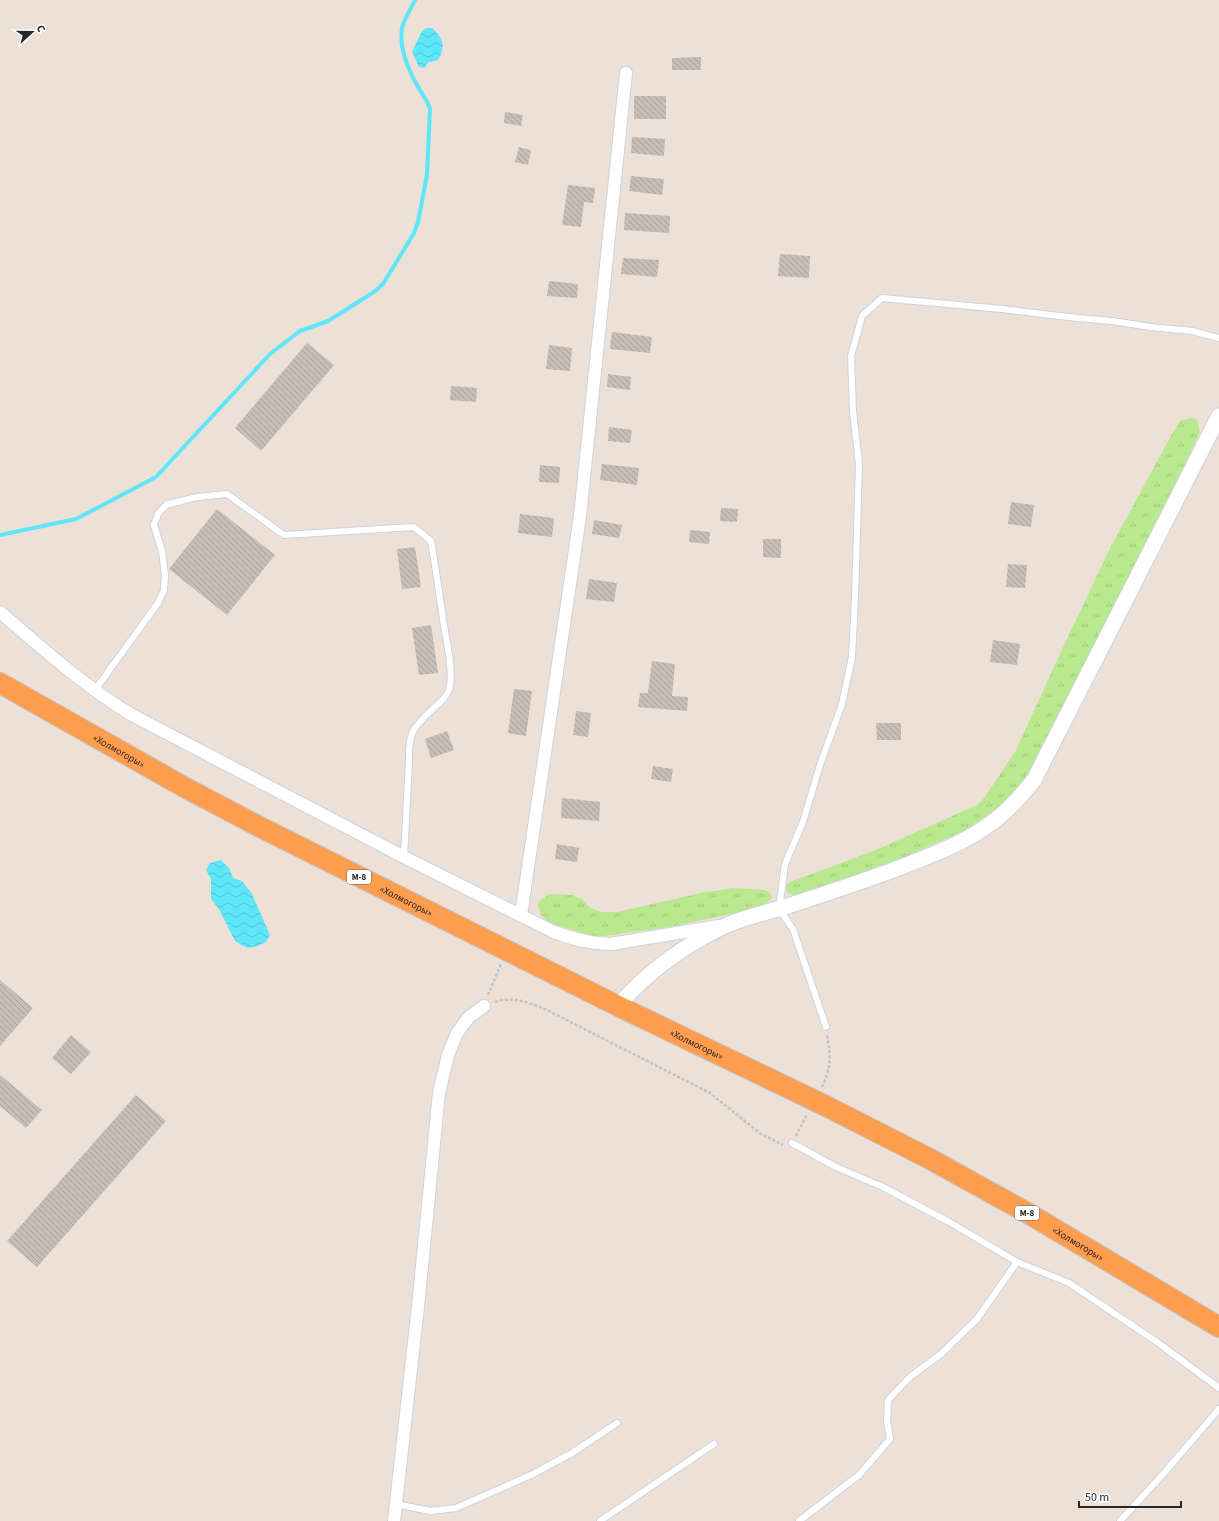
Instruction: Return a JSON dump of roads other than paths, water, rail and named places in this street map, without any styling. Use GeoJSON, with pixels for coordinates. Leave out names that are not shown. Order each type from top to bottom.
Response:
{"type":"FeatureCollection","features":[{"type":"Feature","properties":{"kind":"highway","name":"«Холмогоры»"},"geometry":{"type":"LineString","coordinates":[[0,682],[184,787],[258,826],[618,1006],[830,1108],[930,1159],[1026,1212],[1219,1327]]}},
{"type":"Feature","properties":{"kind":"street"},"geometry":{"type":"LineString","coordinates":[[521,915],[580,516],[626,73]]}},
{"type":"Feature","properties":{"kind":"street"},"geometry":{"type":"LineString","coordinates":[[0,612],[66,668],[132,715],[404,857],[554,932],[594,944],[621,943],[729,924],[829,893],[937,853],[968,838],[994,821],[1017,800],[1034,780],[1042,766],[1219,416]]}},
{"type":"Feature","properties":{"kind":"street"},"geometry":{"type":"LineString","coordinates":[[618,1006],[642,981],[677,953],[694,942],[729,924]]}},
{"type":"Feature","properties":{"kind":"street"},"geometry":{"type":"LineString","coordinates":[[667,935],[677,953]]}},
{"type":"Feature","properties":{"kind":"street"},"geometry":{"type":"LineString","coordinates":[[394,1521],[418,1315],[439,1093],[448,1055],[457,1032],[469,1017],[484,1006]]}},
{"type":"Feature","properties":{"kind":"lane"},"geometry":{"type":"LineString","coordinates":[[826,1027],[793,929],[780,909],[785,864],[803,822],[820,765],[842,704],[852,657],[859,464],[853,411],[851,356],[862,316],[882,298],[1112,321],[1192,331],[1219,338]]}},
{"type":"Feature","properties":{"kind":"lane"},"geometry":{"type":"LineString","coordinates":[[95,690],[158,603],[164,590],[162,551],[154,525],[158,514],[166,505],[197,497],[227,494],[284,535],[414,527],[431,542],[449,655],[450,682],[448,691],[441,701],[417,724],[411,734],[408,745],[409,760],[404,857]]}},
{"type":"Feature","properties":{"kind":"lane"},"geometry":{"type":"LineString","coordinates":[[792,1144],[836,1167],[883,1187],[938,1216],[1017,1262],[1069,1283],[1146,1334],[1219,1388]]}},
{"type":"Feature","properties":{"kind":"lane"},"geometry":{"type":"LineString","coordinates":[[799,1521],[859,1475],[890,1439],[887,1421],[888,1400],[910,1377],[941,1354],[977,1319],[1017,1262]]}},
{"type":"Feature","properties":{"kind":"lane"},"geometry":{"type":"LineString","coordinates":[[1120,1521],[1165,1472],[1219,1409]]}},
{"type":"Feature","properties":{"kind":"lane"},"geometry":{"type":"LineString","coordinates":[[396,1504],[430,1511],[456,1508],[533,1474],[572,1453],[617,1423]]}},
{"type":"Feature","properties":{"kind":"lane"},"geometry":{"type":"LineString","coordinates":[[600,1521],[714,1444]]}},
{"type":"Feature","properties":{"kind":"water"},"geometry":{"type":"Polygon","coordinates":[[[426,28],[432,28],[435,31],[440,37],[443,46],[439,58],[435,61],[429,62],[424,68],[419,67],[412,52],[422,31],[426,28]]]}},
{"type":"Feature","properties":{"kind":"water"},"geometry":{"type":"Polygon","coordinates":[[[221,860],[229,868],[233,878],[242,881],[252,894],[270,935],[266,942],[258,946],[247,948],[235,941],[219,909],[211,899],[211,879],[206,870],[210,863],[221,860]]]}},
{"type":"Feature","properties":{"kind":"waterway"},"geometry":{"type":"LineString","coordinates":[[0,535],[76,519],[156,477],[270,354],[300,331],[328,321],[374,292],[383,284],[414,233],[418,222],[427,175],[430,109],[410,72],[403,50],[401,35],[403,25],[415,0]]}}]}
